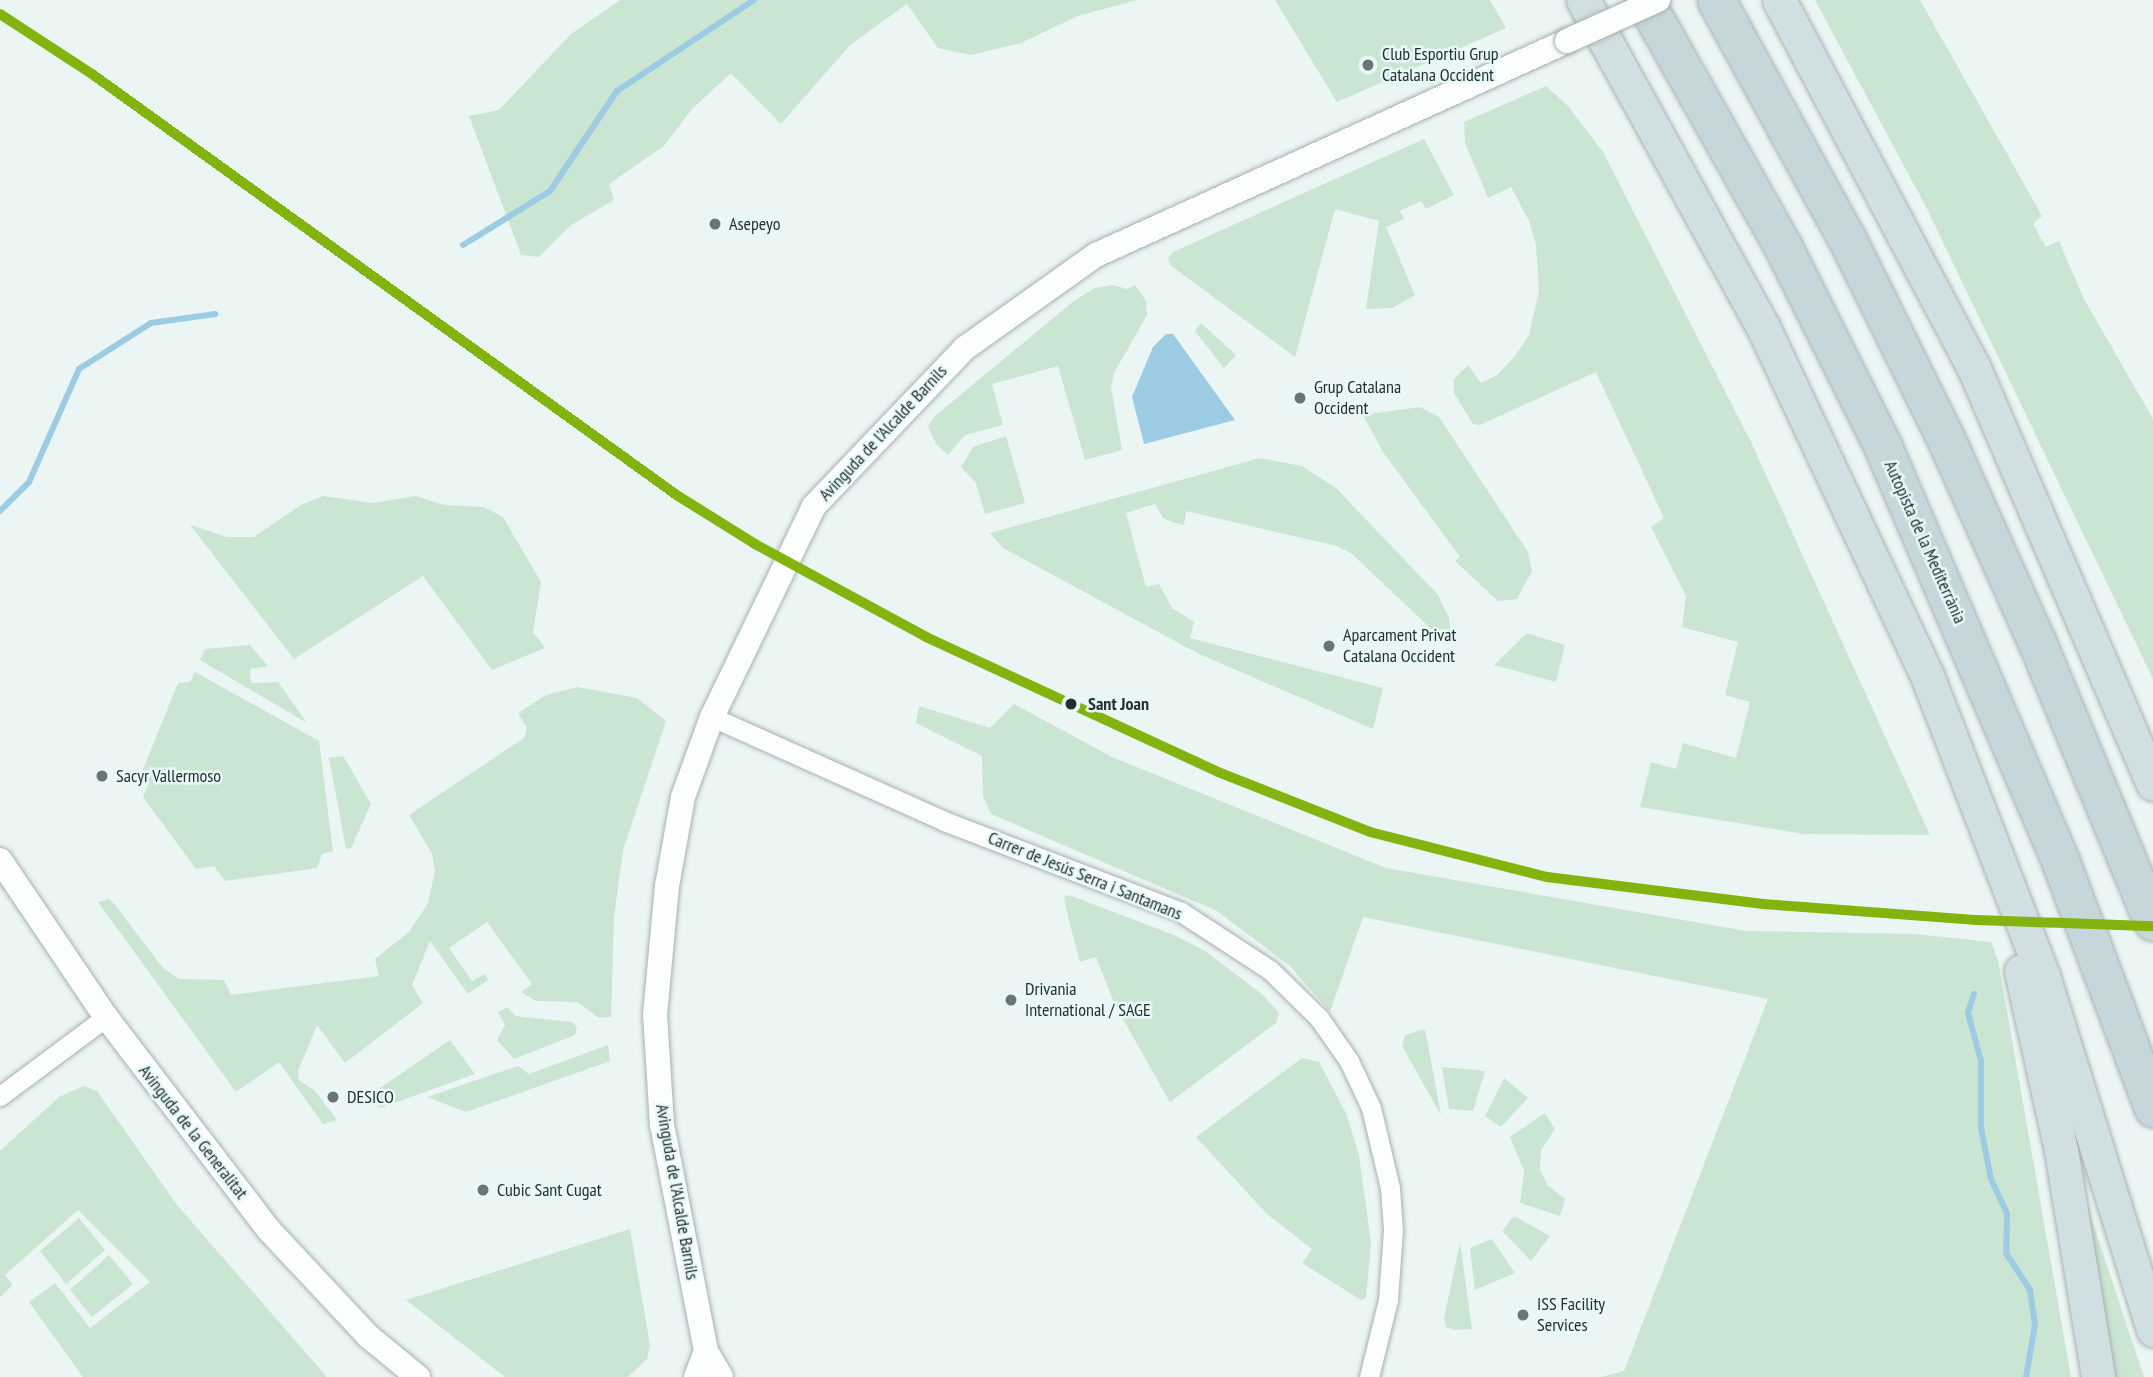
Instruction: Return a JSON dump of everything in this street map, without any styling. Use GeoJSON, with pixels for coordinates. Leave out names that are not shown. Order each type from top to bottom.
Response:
{"type":"FeatureCollection","features":[{"type":"Feature","properties":{"kind":"highway"},"geometry":{"type":"LineString","coordinates":[[1578,0],[1608,41]]}},
{"type":"Feature","properties":{"kind":"highway"},"geometry":{"type":"LineString","coordinates":[[1583,0],[1758,316],[1892,598],[1972,785],[2031,940],[2153,1330]]}},
{"type":"Feature","properties":{"kind":"highway","name":"Autopista de la Mediterrània"},"geometry":{"type":"LineString","coordinates":[[1644,0],[1783,247],[1883,447],[2056,850],[2153,1108]]}},
{"type":"Feature","properties":{"kind":"highway"},"geometry":{"type":"LineString","coordinates":[[1716,0],[1846,237],[1945,437],[2031,628],[2153,922]]}},
{"type":"Feature","properties":{"kind":"highway"},"geometry":{"type":"LineString","coordinates":[[1779,0],[1973,366],[2094,640],[2153,784]]}},
{"type":"Feature","properties":{"kind":"highway"},"geometry":{"type":"LineString","coordinates":[[1892,598],[1967,800],[2025,984],[2061,1150],[2098,1377]]}},
{"type":"Feature","properties":{"kind":"highway"},"geometry":{"type":"LineString","coordinates":[[2094,640],[2153,752]]}},
{"type":"Feature","properties":{"kind":"street","name":"Avinguda de l'Alcalde Barnils"},"geometry":{"type":"LineString","coordinates":[[722,1377],[706,1351],[662,1125],[655,1015],[667,886],[683,797],[712,717],[769,592],[814,506],[965,348],[1096,255],[1658,0]]}},
{"type":"Feature","properties":{"kind":"street","name":"Carrer de Jesús Serra i Santamans"},"geometry":{"type":"LineString","coordinates":[[712,717],[944,821],[1181,912],[1270,970],[1319,1018],[1349,1061],[1371,1108],[1390,1188],[1393,1230],[1388,1300],[1369,1377]]}},
{"type":"Feature","properties":{"kind":"street","name":"Avinguda de la Generalitat"},"geometry":{"type":"LineString","coordinates":[[0,860],[106,1017],[217,1164],[315,1283],[418,1377]]}},
{"type":"Feature","properties":{"kind":"street"},"geometry":{"type":"LineString","coordinates":[[0,1096],[106,1017]]}},
{"type":"Feature","properties":{"kind":"street"},"geometry":{"type":"LineString","coordinates":[[695,1377],[706,1351]]}},
{"type":"Feature","properties":{"kind":"green space"},"geometry":{"type":"Polygon","coordinates":[[[620,0],[1137,0],[1078,16],[1021,43],[971,55],[938,48],[907,4],[850,45],[781,124],[731,73],[692,109],[664,146],[609,184],[614,200],[571,225],[539,257],[521,255],[469,116],[499,110],[571,34],[620,0]]]}},
{"type":"Feature","properties":{"kind":"green space","name":"Club Esportiu Grup Catalana Occident"},"geometry":{"type":"Polygon","coordinates":[[[1275,0],[1490,0],[1506,28],[1337,102],[1275,0]]]}},
{"type":"Feature","properties":{"kind":"green space"},"geometry":{"type":"Polygon","coordinates":[[[1815,0],[1920,0],[2042,216],[2033,224],[2046,247],[2059,241],[2084,299],[2153,419],[2153,679],[1926,207],[1815,0]]]}},
{"type":"Feature","properties":{"kind":"green space"},"geometry":{"type":"Polygon","coordinates":[[[1546,86],[1568,106],[1603,152],[1752,444],[1930,835],[1804,834],[1640,807],[1651,762],[1676,769],[1683,743],[1736,758],[1750,702],[1725,695],[1738,642],[1682,627],[1686,596],[1651,527],[1664,518],[1596,372],[1480,425],[1473,424],[1454,393],[1454,379],[1468,365],[1481,383],[1497,375],[1515,356],[1529,335],[1539,291],[1536,245],[1529,221],[1511,187],[1488,198],[1465,143],[1464,122],[1546,86]]]}},
{"type":"Feature","properties":{"kind":"green space"},"geometry":{"type":"Polygon","coordinates":[[[1424,139],[1454,195],[1426,209],[1421,201],[1400,211],[1404,219],[1386,227],[1415,295],[1392,308],[1366,309],[1379,221],[1335,209],[1295,357],[1170,265],[1168,258],[1173,252],[1424,139]]]}},
{"type":"Feature","properties":{"kind":"green space"},"geometry":{"type":"Polygon","coordinates":[[[1113,285],[1127,289],[1135,285],[1146,301],[1147,315],[1115,371],[1111,387],[1122,450],[1085,460],[1058,366],[992,384],[1003,425],[965,435],[948,455],[936,444],[928,426],[935,416],[1075,300],[1095,288],[1113,285]]]}},
{"type":"Feature","properties":{"kind":"green space"},"geometry":{"type":"Polygon","coordinates":[[[1201,323],[1236,355],[1224,368],[1195,331],[1201,323]]]}},
{"type":"Feature","properties":{"kind":"green space"},"geometry":{"type":"Polygon","coordinates":[[[1420,407],[1439,417],[1528,552],[1532,571],[1517,599],[1498,601],[1455,561],[1460,557],[1383,452],[1363,415],[1420,407]]]}},
{"type":"Feature","properties":{"kind":"green space"},"geometry":{"type":"Polygon","coordinates":[[[1006,436],[1025,503],[985,514],[976,483],[961,467],[973,447],[1006,436]]]}},
{"type":"Feature","properties":{"kind":"green space"},"geometry":{"type":"Polygon","coordinates":[[[1260,458],[1302,466],[1336,488],[1438,595],[1449,618],[1450,631],[1443,640],[1352,554],[1337,546],[1186,511],[1184,525],[1163,518],[1155,504],[1126,513],[1146,587],[1159,584],[1172,608],[1194,622],[1190,638],[1383,688],[1373,729],[1199,654],[1003,548],[990,533],[1260,458]]]}},
{"type":"Feature","properties":{"kind":"green space"},"geometry":{"type":"Polygon","coordinates":[[[323,496],[373,503],[416,496],[444,505],[484,507],[503,517],[541,582],[533,632],[545,648],[492,670],[423,576],[294,659],[190,525],[227,537],[254,537],[301,505],[323,496]]]}},
{"type":"Feature","properties":{"kind":"green space"},"geometry":{"type":"Polygon","coordinates":[[[1527,633],[1565,645],[1556,682],[1494,665],[1527,633]]]}},
{"type":"Feature","properties":{"kind":"green space"},"geometry":{"type":"Polygon","coordinates":[[[250,645],[268,666],[250,669],[251,683],[278,682],[307,723],[200,660],[205,649],[250,645]]]}},
{"type":"Feature","properties":{"kind":"green space"},"geometry":{"type":"Polygon","coordinates":[[[195,672],[319,741],[333,851],[322,854],[317,868],[225,881],[214,866],[196,869],[143,797],[150,781],[142,772],[178,683],[190,682],[195,672]]]}},
{"type":"Feature","properties":{"kind":"green space"},"geometry":{"type":"Polygon","coordinates":[[[578,687],[637,698],[666,721],[623,850],[614,917],[611,1017],[599,1018],[577,1002],[536,1001],[521,992],[532,984],[487,922],[449,948],[472,981],[485,974],[488,980],[468,994],[430,941],[412,985],[423,1003],[345,1063],[317,1025],[298,1071],[299,1080],[315,1091],[337,1120],[323,1124],[279,1062],[236,1092],[98,902],[109,899],[115,905],[163,968],[179,979],[224,980],[231,995],[379,976],[375,959],[409,932],[428,903],[435,871],[432,854],[409,815],[524,738],[527,728],[518,713],[546,695],[578,687]]]}},
{"type":"Feature","properties":{"kind":"green space"},"geometry":{"type":"Polygon","coordinates":[[[1014,704],[1112,757],[1386,868],[1746,931],[1914,934],[1991,942],[1998,960],[2071,1377],[1601,1377],[1624,1371],[1768,999],[1363,917],[1330,1012],[1291,967],[1217,911],[991,814],[983,796],[982,756],[916,723],[919,706],[990,728],[1014,704]]]}},
{"type":"Feature","properties":{"kind":"green space"},"geometry":{"type":"Polygon","coordinates":[[[343,756],[371,804],[351,848],[346,849],[329,758],[343,756]]]}},
{"type":"Feature","properties":{"kind":"green space"},"geometry":{"type":"Polygon","coordinates":[[[1069,895],[1174,935],[1205,951],[1263,995],[1279,1013],[1276,1023],[1170,1102],[1115,1005],[1096,957],[1080,962],[1064,897],[1069,895]]]}},
{"type":"Feature","properties":{"kind":"green space"},"geometry":{"type":"Polygon","coordinates":[[[508,1007],[515,1016],[572,1022],[577,1027],[575,1035],[514,1059],[497,1040],[505,1025],[498,1012],[508,1007]]]}},
{"type":"Feature","properties":{"kind":"green space"},"geometry":{"type":"Polygon","coordinates":[[[1425,1029],[1441,1115],[1402,1046],[1405,1035],[1425,1029]]]}},
{"type":"Feature","properties":{"kind":"green space"},"geometry":{"type":"Polygon","coordinates":[[[450,1040],[475,1074],[380,1108],[370,1095],[450,1040]]]}},
{"type":"Feature","properties":{"kind":"green space"},"geometry":{"type":"Polygon","coordinates":[[[608,1045],[610,1061],[466,1112],[427,1097],[518,1066],[529,1074],[608,1045]]]}},
{"type":"Feature","properties":{"kind":"green space"},"geometry":{"type":"Polygon","coordinates":[[[1302,1058],[1319,1062],[1346,1113],[1359,1155],[1371,1243],[1366,1298],[1361,1300],[1302,1263],[1312,1249],[1267,1214],[1196,1137],[1302,1058]]]}},
{"type":"Feature","properties":{"kind":"green space"},"geometry":{"type":"Polygon","coordinates":[[[1442,1067],[1485,1071],[1473,1111],[1449,1109],[1442,1067]]]}},
{"type":"Feature","properties":{"kind":"green space"},"geometry":{"type":"Polygon","coordinates":[[[1504,1078],[1528,1098],[1501,1127],[1485,1116],[1504,1078]]]}},
{"type":"Feature","properties":{"kind":"green space"},"geometry":{"type":"Polygon","coordinates":[[[84,1086],[97,1091],[177,1205],[327,1377],[83,1377],[29,1302],[55,1283],[90,1328],[150,1282],[78,1210],[5,1275],[13,1285],[0,1297],[0,1151],[59,1097],[84,1086]]]}},
{"type":"Feature","properties":{"kind":"green space"},"geometry":{"type":"Polygon","coordinates":[[[1545,1113],[1555,1129],[1541,1150],[1540,1169],[1547,1185],[1565,1199],[1560,1216],[1520,1203],[1524,1171],[1510,1137],[1545,1113]]]}},
{"type":"Feature","properties":{"kind":"green space"},"geometry":{"type":"Polygon","coordinates":[[[2081,1187],[2144,1377],[2110,1377],[2081,1187]]]}},
{"type":"Feature","properties":{"kind":"green space"},"geometry":{"type":"Polygon","coordinates":[[[1514,1216],[1550,1236],[1531,1261],[1502,1231],[1514,1216]]]}},
{"type":"Feature","properties":{"kind":"green space"},"geometry":{"type":"Polygon","coordinates":[[[79,1218],[105,1250],[66,1284],[40,1251],[79,1218]]]}},
{"type":"Feature","properties":{"kind":"green space"},"geometry":{"type":"Polygon","coordinates":[[[630,1229],[650,1345],[647,1359],[628,1377],[505,1377],[406,1300],[630,1229]]]}},
{"type":"Feature","properties":{"kind":"green space"},"geometry":{"type":"Polygon","coordinates":[[[1492,1239],[1515,1273],[1475,1290],[1470,1248],[1492,1239]]]}},
{"type":"Feature","properties":{"kind":"green space"},"geometry":{"type":"Polygon","coordinates":[[[1460,1243],[1472,1329],[1454,1330],[1446,1327],[1444,1318],[1460,1243]]]}},
{"type":"Feature","properties":{"kind":"green space"},"geometry":{"type":"Polygon","coordinates":[[[109,1255],[133,1284],[92,1317],[70,1290],[109,1255]]]}},
{"type":"Feature","properties":{"kind":"water"},"geometry":{"type":"Polygon","coordinates":[[[1166,334],[1173,334],[1235,420],[1144,444],[1132,397],[1153,347],[1166,334]]]}},
{"type":"Feature","properties":{"kind":"waterway"},"geometry":{"type":"LineString","coordinates":[[463,245],[550,191],[617,91],[754,0]]}},
{"type":"Feature","properties":{"kind":"waterway"},"geometry":{"type":"LineString","coordinates":[[0,511],[29,482],[79,369],[151,323],[215,314]]}},
{"type":"Feature","properties":{"kind":"waterway"},"geometry":{"type":"LineString","coordinates":[[1974,994],[1968,1013],[1981,1061],[1981,1128],[1991,1179],[2007,1214],[2006,1253],[2030,1290],[2035,1325],[2026,1377]]}},
{"type":"Feature","properties":{"kind":"transit line"},"geometry":{"type":"LineString","coordinates":[[0,14],[92,74],[678,496],[755,544],[926,637],[1218,772],[1370,832],[1547,877],[1763,904],[1977,920],[2153,926]]}},
{"type":"Feature","properties":{"kind":"place","name":"Club Esportiu Grup Catalana Occident"},"geometry":{"type":"Point","coordinates":[1368,65]}},
{"type":"Feature","properties":{"kind":"place","name":"Asepeyo"},"geometry":{"type":"Point","coordinates":[715,224]}},
{"type":"Feature","properties":{"kind":"place","name":"Grup Catalana Occident"},"geometry":{"type":"Point","coordinates":[1300,398]}},
{"type":"Feature","properties":{"kind":"place","name":"Aparcament Privat Catalana Occident"},"geometry":{"type":"Point","coordinates":[1329,646]}},
{"type":"Feature","properties":{"kind":"place","name":"Sant Joan"},"geometry":{"type":"Point","coordinates":[1071,704]}},
{"type":"Feature","properties":{"kind":"place","name":"Sacyr Vallermoso"},"geometry":{"type":"Point","coordinates":[102,776]}},
{"type":"Feature","properties":{"kind":"place","name":"Drivania International / SAGE"},"geometry":{"type":"Point","coordinates":[1011,1000]}},
{"type":"Feature","properties":{"kind":"place","name":"DESICO"},"geometry":{"type":"Point","coordinates":[333,1097]}},
{"type":"Feature","properties":{"kind":"place","name":"Cubic Sant Cugat"},"geometry":{"type":"Point","coordinates":[483,1190]}},
{"type":"Feature","properties":{"kind":"place","name":"ISS Facility Services"},"geometry":{"type":"Point","coordinates":[1523,1315]}}]}
